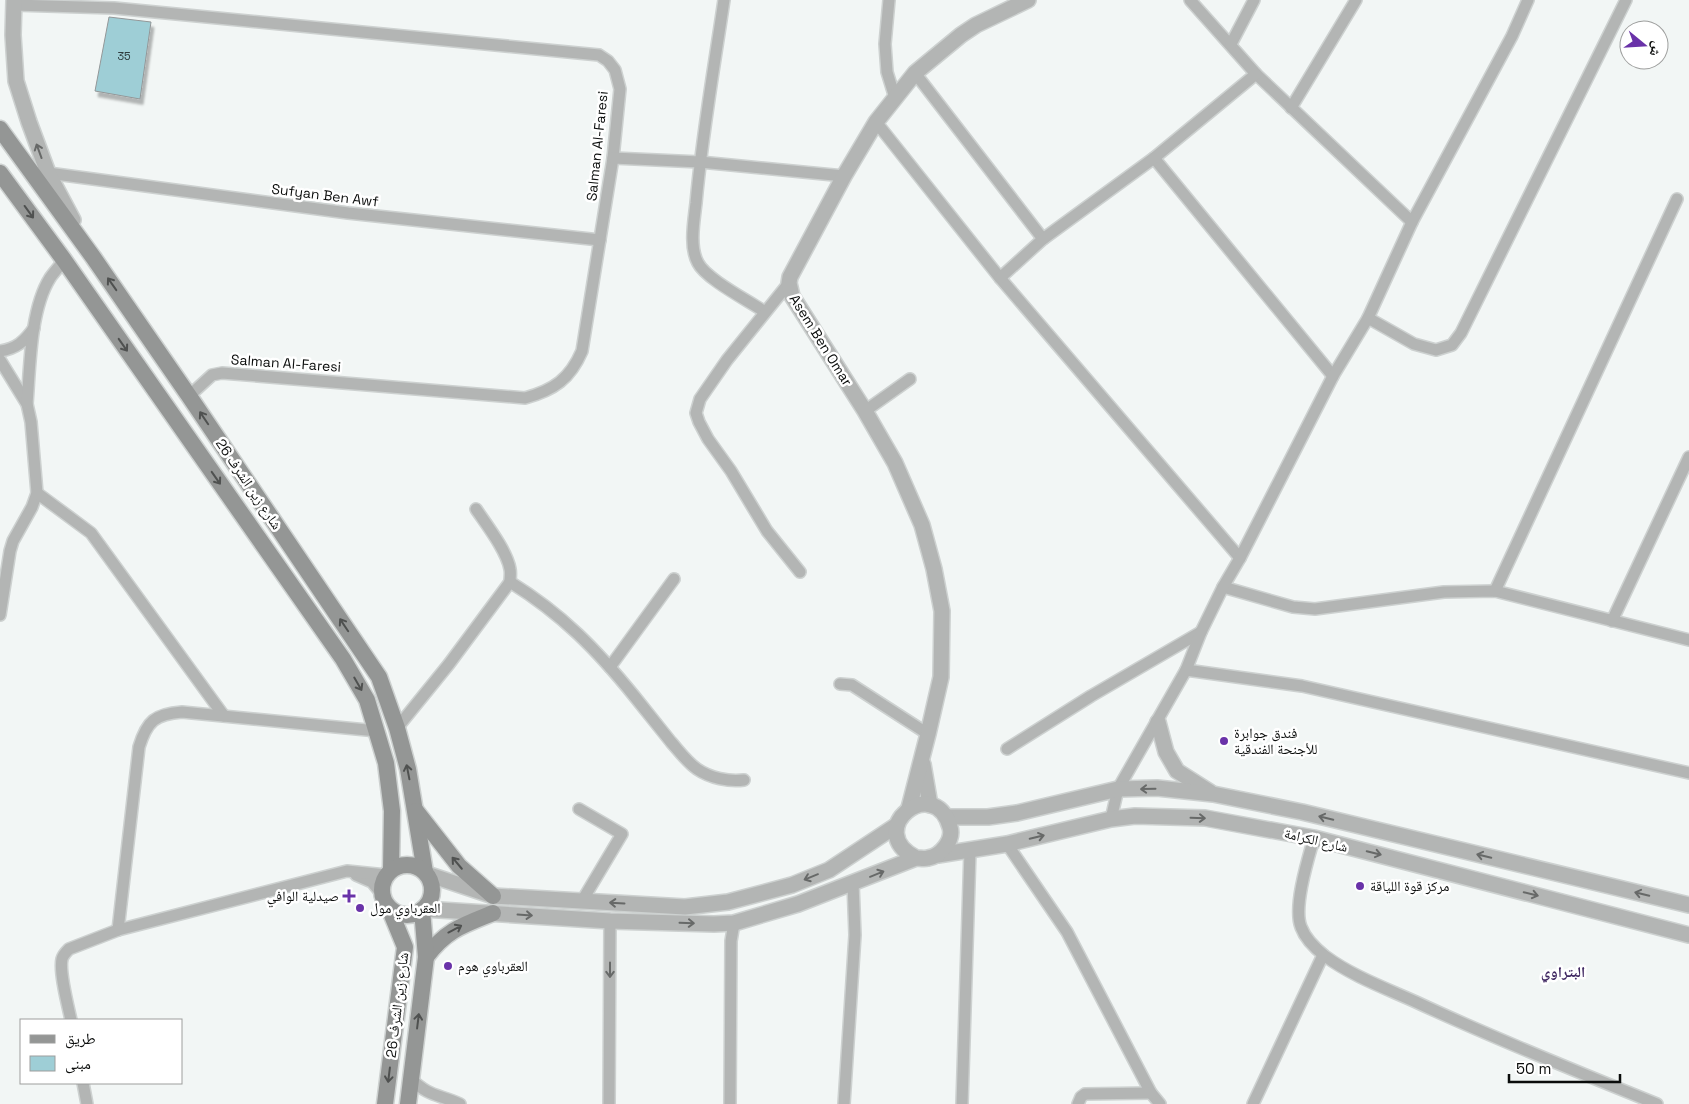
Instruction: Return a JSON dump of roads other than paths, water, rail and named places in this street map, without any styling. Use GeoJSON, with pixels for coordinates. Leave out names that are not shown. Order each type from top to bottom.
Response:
{"type":"FeatureCollection","features":[{"type":"Feature","properties":{"kind":"main road","name":"شارع زين الشرف 26"},"geometry":{"type":"LineString","coordinates":[[0,129],[93,257],[379,677],[397,728],[408,769],[426,873]]}},
{"type":"Feature","properties":{"kind":"main road","name":"شارع زين الشرف 26"},"geometry":{"type":"LineString","coordinates":[[0,173],[64,260],[343,659],[367,700],[386,763],[392,811],[388,872]]}},
{"type":"Feature","properties":{"kind":"main road"},"geometry":{"type":"LineString","coordinates":[[415,810],[459,866],[493,896]]}},
{"type":"Feature","properties":{"kind":"main road"},"geometry":{"type":"LineString","coordinates":[[412,865],[426,873],[432,888],[429,903],[423,909],[416,914],[402,915],[389,908],[383,899],[382,893],[383,880],[388,872],[398,866],[412,865]]}},
{"type":"Feature","properties":{"kind":"main road","name":"شارع زين الشرف 26"},"geometry":{"type":"LineString","coordinates":[[386,1104],[405,947],[389,908]]}},
{"type":"Feature","properties":{"kind":"main road","name":"شارع زين الشرف 26"},"geometry":{"type":"LineString","coordinates":[[408,1104],[426,957],[423,909]]}},
{"type":"Feature","properties":{"kind":"main road"},"geometry":{"type":"LineString","coordinates":[[426,957],[448,933],[493,913]]}},
{"type":"Feature","properties":{"kind":"street"},"geometry":{"type":"LineString","coordinates":[[724,0],[700,162],[694,226],[694,249],[698,264],[716,281],[765,312]]}},
{"type":"Feature","properties":{"kind":"street"},"geometry":{"type":"LineString","coordinates":[[889,0],[885,44],[887,72],[895,98]]}},
{"type":"Feature","properties":{"kind":"street","name":"Asem Ben Omar"},"geometry":{"type":"LineString","coordinates":[[909,808],[941,676],[942,611],[936,578],[922,525],[895,463],[865,411],[792,296],[789,283],[792,271],[876,122],[915,73],[976,25],[1028,0]]}},
{"type":"Feature","properties":{"kind":"street"},"geometry":{"type":"LineString","coordinates":[[1190,0],[1256,74],[1412,222]]}},
{"type":"Feature","properties":{"kind":"street"},"geometry":{"type":"LineString","coordinates":[[1231,44],[1254,0]]}},
{"type":"Feature","properties":{"kind":"street"},"geometry":{"type":"LineString","coordinates":[[1291,108],[1356,0]]}},
{"type":"Feature","properties":{"kind":"street"},"geometry":{"type":"LineString","coordinates":[[1111,819],[1118,789],[1186,670],[1201,632],[1223,587],[1240,558],[1333,376],[1368,318],[1412,222],[1512,36],[1528,0]]}},
{"type":"Feature","properties":{"kind":"street"},"geometry":{"type":"LineString","coordinates":[[1368,318],[1414,344],[1436,350],[1452,345],[1461,333],[1626,0]]}},
{"type":"Feature","properties":{"kind":"street"},"geometry":{"type":"LineString","coordinates":[[14,3],[13,35],[16,82],[28,122],[48,173],[93,257]]}},
{"type":"Feature","properties":{"kind":"street","name":"Salman Al-Faresi"},"geometry":{"type":"LineString","coordinates":[[14,3],[114,8],[599,54],[615,70],[620,89],[614,158],[582,351],[576,365],[561,383],[544,393],[525,398],[232,373],[212,375],[189,396]]}},
{"type":"Feature","properties":{"kind":"street"},"geometry":{"type":"LineString","coordinates":[[915,73],[1043,239]]}},
{"type":"Feature","properties":{"kind":"street"},"geometry":{"type":"LineString","coordinates":[[1000,278],[1043,239],[1154,158],[1256,74]]}},
{"type":"Feature","properties":{"kind":"street"},"geometry":{"type":"LineString","coordinates":[[876,122],[1000,278],[1240,558]]}},
{"type":"Feature","properties":{"kind":"street"},"geometry":{"type":"LineString","coordinates":[[614,158],[700,162],[844,176]]}},
{"type":"Feature","properties":{"kind":"street"},"geometry":{"type":"LineString","coordinates":[[1154,158],[1333,376]]}},
{"type":"Feature","properties":{"kind":"street","name":"Sufyan Ben Awf"},"geometry":{"type":"LineString","coordinates":[[48,173],[348,213],[600,240]]}},
{"type":"Feature","properties":{"kind":"street"},"geometry":{"type":"LineString","coordinates":[[1495,591],[1677,199]]}},
{"type":"Feature","properties":{"kind":"street"},"geometry":{"type":"LineString","coordinates":[[27,404],[34,328],[49,279],[64,260]]}},
{"type":"Feature","properties":{"kind":"street"},"geometry":{"type":"LineString","coordinates":[[789,283],[727,360],[704,392],[697,406],[696,413],[698,422],[708,439],[731,471],[767,530],[800,572]]}},
{"type":"Feature","properties":{"kind":"street"},"geometry":{"type":"LineString","coordinates":[[0,351],[18,346],[34,328]]}},
{"type":"Feature","properties":{"kind":"street"},"geometry":{"type":"LineString","coordinates":[[0,360],[27,404],[32,422],[37,493],[32,507],[11,546],[0,615]]}},
{"type":"Feature","properties":{"kind":"street"},"geometry":{"type":"LineString","coordinates":[[865,411],[910,379]]}},
{"type":"Feature","properties":{"kind":"street"},"geometry":{"type":"LineString","coordinates":[[1612,621],[1689,457]]}},
{"type":"Feature","properties":{"kind":"street"},"geometry":{"type":"LineString","coordinates":[[37,493],[91,533],[224,716]]}},
{"type":"Feature","properties":{"kind":"street"},"geometry":{"type":"LineString","coordinates":[[397,728],[449,664],[510,582],[510,569],[505,557],[476,508]]}},
{"type":"Feature","properties":{"kind":"street"},"geometry":{"type":"LineString","coordinates":[[610,667],[674,579]]}},
{"type":"Feature","properties":{"kind":"street"},"geometry":{"type":"LineString","coordinates":[[510,582],[544,604],[566,622],[610,667],[682,755],[695,768],[708,776],[736,781],[744,780]]}},
{"type":"Feature","properties":{"kind":"street"},"geometry":{"type":"LineString","coordinates":[[1223,587],[1293,608],[1315,609],[1444,592],[1495,591],[1688,638]]}},
{"type":"Feature","properties":{"kind":"street"},"geometry":{"type":"LineString","coordinates":[[1007,749],[1201,632]]}},
{"type":"Feature","properties":{"kind":"street"},"geometry":{"type":"LineString","coordinates":[[1186,670],[1302,686],[1689,773]]}},
{"type":"Feature","properties":{"kind":"street"},"geometry":{"type":"LineString","coordinates":[[840,684],[852,685],[928,734]]}},
{"type":"Feature","properties":{"kind":"street"},"geometry":{"type":"LineString","coordinates":[[118,930],[139,747],[144,732],[154,719],[165,713],[182,712],[377,731]]}},
{"type":"Feature","properties":{"kind":"street"},"geometry":{"type":"LineString","coordinates":[[1158,722],[1166,752],[1177,771],[1213,794]]}},
{"type":"Feature","properties":{"kind":"street"},"geometry":{"type":"LineString","coordinates":[[922,757],[930,805]]}},
{"type":"Feature","properties":{"kind":"street","name":"شارع الكرامة"},"geometry":{"type":"LineString","coordinates":[[947,817],[988,817],[1017,813],[1118,789],[1156,788],[1213,794],[1312,814],[1689,905]]}},
{"type":"Feature","properties":{"kind":"street"},"geometry":{"type":"LineString","coordinates":[[423,909],[610,921],[714,924],[734,922],[798,904],[916,858],[928,858],[938,855],[948,844],[951,830],[947,817],[942,811],[930,805],[920,804],[909,808],[902,815],[897,825],[897,836],[900,845],[907,853],[916,858]]}},
{"type":"Feature","properties":{"kind":"street"},"geometry":{"type":"LineString","coordinates":[[579,809],[622,834],[582,901]]}},
{"type":"Feature","properties":{"kind":"street","name":"شارع الكرامة"},"geometry":{"type":"LineString","coordinates":[[938,855],[1007,844],[1111,819],[1135,816],[1205,818],[1314,838],[1689,935]]}},
{"type":"Feature","properties":{"kind":"street"},"geometry":{"type":"LineString","coordinates":[[426,873],[493,896],[685,907],[728,902],[792,885],[829,870],[897,825]]}},
{"type":"Feature","properties":{"kind":"street"},"geometry":{"type":"LineString","coordinates":[[1314,838],[1298,913],[1300,927],[1307,938],[1323,955],[1348,971],[1482,1033],[1657,1104]]}},
{"type":"Feature","properties":{"kind":"street"},"geometry":{"type":"LineString","coordinates":[[1007,844],[1067,932],[1151,1093],[1160,1104]]}},
{"type":"Feature","properties":{"kind":"street"},"geometry":{"type":"LineString","coordinates":[[962,1104],[970,850]]}},
{"type":"Feature","properties":{"kind":"street"},"geometry":{"type":"LineString","coordinates":[[347,871],[372,882],[382,893]]}},
{"type":"Feature","properties":{"kind":"street"},"geometry":{"type":"LineString","coordinates":[[70,1019],[62,970],[64,953],[69,950],[118,930],[347,871],[388,872]]}},
{"type":"Feature","properties":{"kind":"street"},"geometry":{"type":"LineString","coordinates":[[844,1104],[855,935],[853,883]]}},
{"type":"Feature","properties":{"kind":"street"},"geometry":{"type":"LineString","coordinates":[[610,921],[610,1104]]}},
{"type":"Feature","properties":{"kind":"street"},"geometry":{"type":"LineString","coordinates":[[730,1104],[731,941],[734,922]]}},
{"type":"Feature","properties":{"kind":"street"},"geometry":{"type":"LineString","coordinates":[[1253,1104],[1323,955]]}},
{"type":"Feature","properties":{"kind":"street"},"geometry":{"type":"LineString","coordinates":[[410,1078],[420,1088],[433,1095],[460,1104]]}},
{"type":"Feature","properties":{"kind":"street"},"geometry":{"type":"LineString","coordinates":[[82,1084],[87,1104]]}},
{"type":"Feature","properties":{"kind":"street"},"geometry":{"type":"LineString","coordinates":[[1078,1104],[1081,1097],[1085,1094],[1151,1093]]}},
{"type":"Feature","properties":{"kind":"place","name":"فندق جوابرة للأجنحة الفندقية"},"geometry":{"type":"Point","coordinates":[1224,741]}},
{"type":"Feature","properties":{"kind":"place","name":"مركز قوة اللياقة"},"geometry":{"type":"Point","coordinates":[1360,886]}},
{"type":"Feature","properties":{"kind":"place","name":"صيدلية الوافي"},"geometry":{"type":"Point","coordinates":[349,896]}},
{"type":"Feature","properties":{"kind":"place","name":"العقرباوي مول"},"geometry":{"type":"Point","coordinates":[360,908]}},
{"type":"Feature","properties":{"kind":"place","name":"العقرباوي هوم"},"geometry":{"type":"Point","coordinates":[448,966]}},
{"type":"Feature","properties":{"kind":"district","name":"البتراوي"},"geometry":{"type":"Point","coordinates":[1563,971]}}]}
